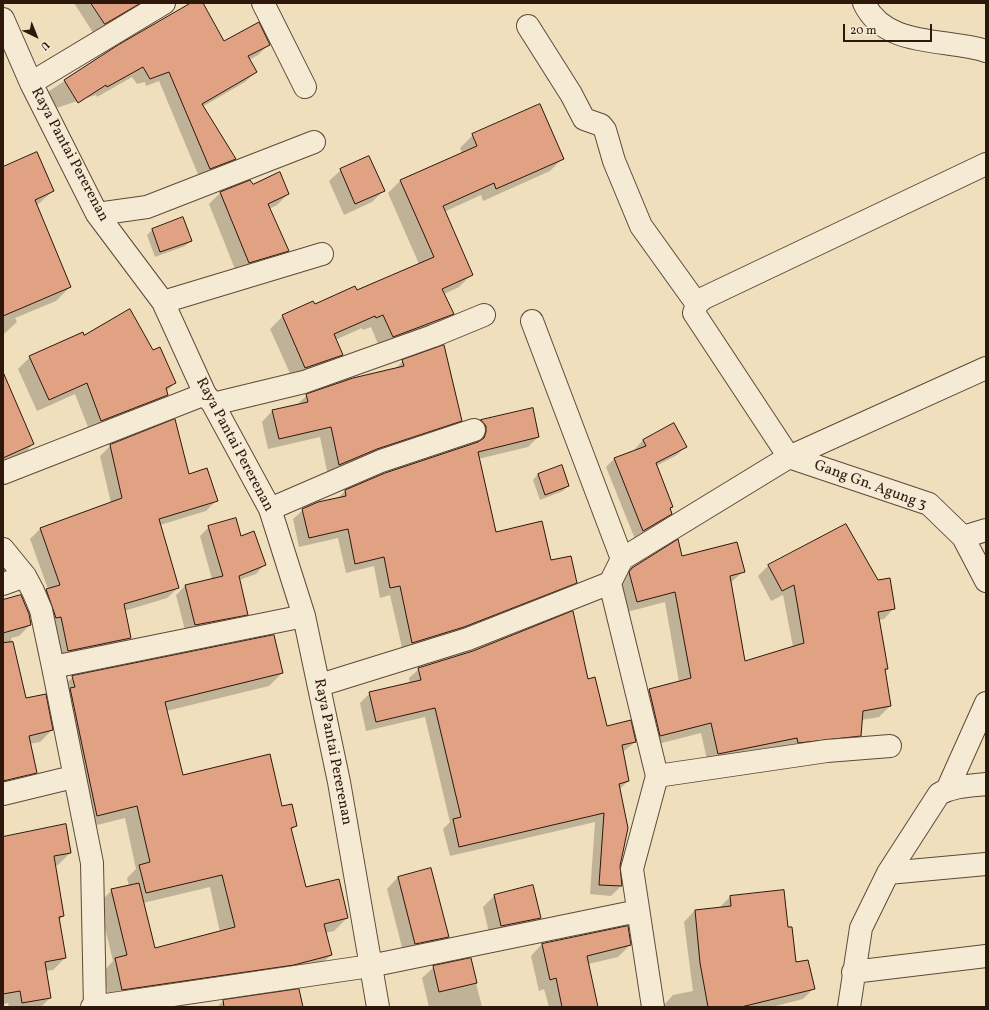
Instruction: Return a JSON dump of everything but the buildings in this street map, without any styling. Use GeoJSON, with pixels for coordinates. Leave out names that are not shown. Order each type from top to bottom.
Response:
{"type":"FeatureCollection","features":[{"type":"Feature","properties":{"kind":"street"},"geometry":{"type":"LineString","coordinates":[[31,83],[164,3]]}},
{"type":"Feature","properties":{"kind":"street"},"geometry":{"type":"LineString","coordinates":[[263,3],[305,86]]}},
{"type":"Feature","properties":{"kind":"street"},"geometry":{"type":"LineString","coordinates":[[864,3],[867,10],[885,28],[911,38],[975,47],[986,51]]}},
{"type":"Feature","properties":{"kind":"street","name":"Raya Pantai Pererenan"},"geometry":{"type":"LineString","coordinates":[[3,19],[10,55],[31,83],[97,214],[163,302],[209,399],[270,509],[304,616],[320,685],[339,782],[378,1007]]}},
{"type":"Feature","properties":{"kind":"street"},"geometry":{"type":"LineString","coordinates":[[528,26],[571,94],[584,119],[600,125],[604,130],[614,161],[641,226],[697,304]]}},
{"type":"Feature","properties":{"kind":"street"},"geometry":{"type":"LineString","coordinates":[[97,214],[147,207],[314,142]]}},
{"type":"Feature","properties":{"kind":"street"},"geometry":{"type":"LineString","coordinates":[[789,457],[694,313],[697,304],[704,298],[986,164]]}},
{"type":"Feature","properties":{"kind":"street"},"geometry":{"type":"LineString","coordinates":[[163,302],[322,254]]}},
{"type":"Feature","properties":{"kind":"street"},"geometry":{"type":"LineString","coordinates":[[3,473],[209,399],[304,382],[433,336],[484,315]]}},
{"type":"Feature","properties":{"kind":"street"},"geometry":{"type":"LineString","coordinates":[[532,321],[622,559]]}},
{"type":"Feature","properties":{"kind":"street"},"geometry":{"type":"LineString","coordinates":[[653,1007],[632,869],[657,776],[610,583],[622,559],[789,457],[986,368]]}},
{"type":"Feature","properties":{"kind":"street"},"geometry":{"type":"LineString","coordinates":[[270,509],[381,461],[474,430]]}},
{"type":"Feature","properties":{"kind":"street","name":"Gang Gn. Agung 3"},"geometry":{"type":"LineString","coordinates":[[789,457],[929,504],[963,537],[986,582]]}},
{"type":"Feature","properties":{"kind":"street"},"geometry":{"type":"LineString","coordinates":[[963,537],[986,530]]}},
{"type":"Feature","properties":{"kind":"street"},"geometry":{"type":"LineString","coordinates":[[3,549],[25,576],[41,610],[73,777],[92,863],[94,1007],[370,966],[638,911]]}},
{"type":"Feature","properties":{"kind":"street"},"geometry":{"type":"LineString","coordinates":[[3,584],[25,576]]}},
{"type":"Feature","properties":{"kind":"street"},"geometry":{"type":"LineString","coordinates":[[320,685],[468,639],[610,583]]}},
{"type":"Feature","properties":{"kind":"street"},"geometry":{"type":"LineString","coordinates":[[53,667],[304,616]]}},
{"type":"Feature","properties":{"kind":"street"},"geometry":{"type":"LineString","coordinates":[[947,790],[986,703]]}},
{"type":"Feature","properties":{"kind":"street"},"geometry":{"type":"LineString","coordinates":[[657,776],[827,751],[890,746]]}},
{"type":"Feature","properties":{"kind":"street"},"geometry":{"type":"LineString","coordinates":[[3,794],[73,777]]}},
{"type":"Feature","properties":{"kind":"street"},"geometry":{"type":"LineString","coordinates":[[849,1007],[853,972],[861,928],[888,873],[939,794],[947,790],[986,784]]}},
{"type":"Feature","properties":{"kind":"street"},"geometry":{"type":"LineString","coordinates":[[888,873],[986,864]]}},
{"type":"Feature","properties":{"kind":"street"},"geometry":{"type":"LineString","coordinates":[[853,972],[986,956]]}}]}
